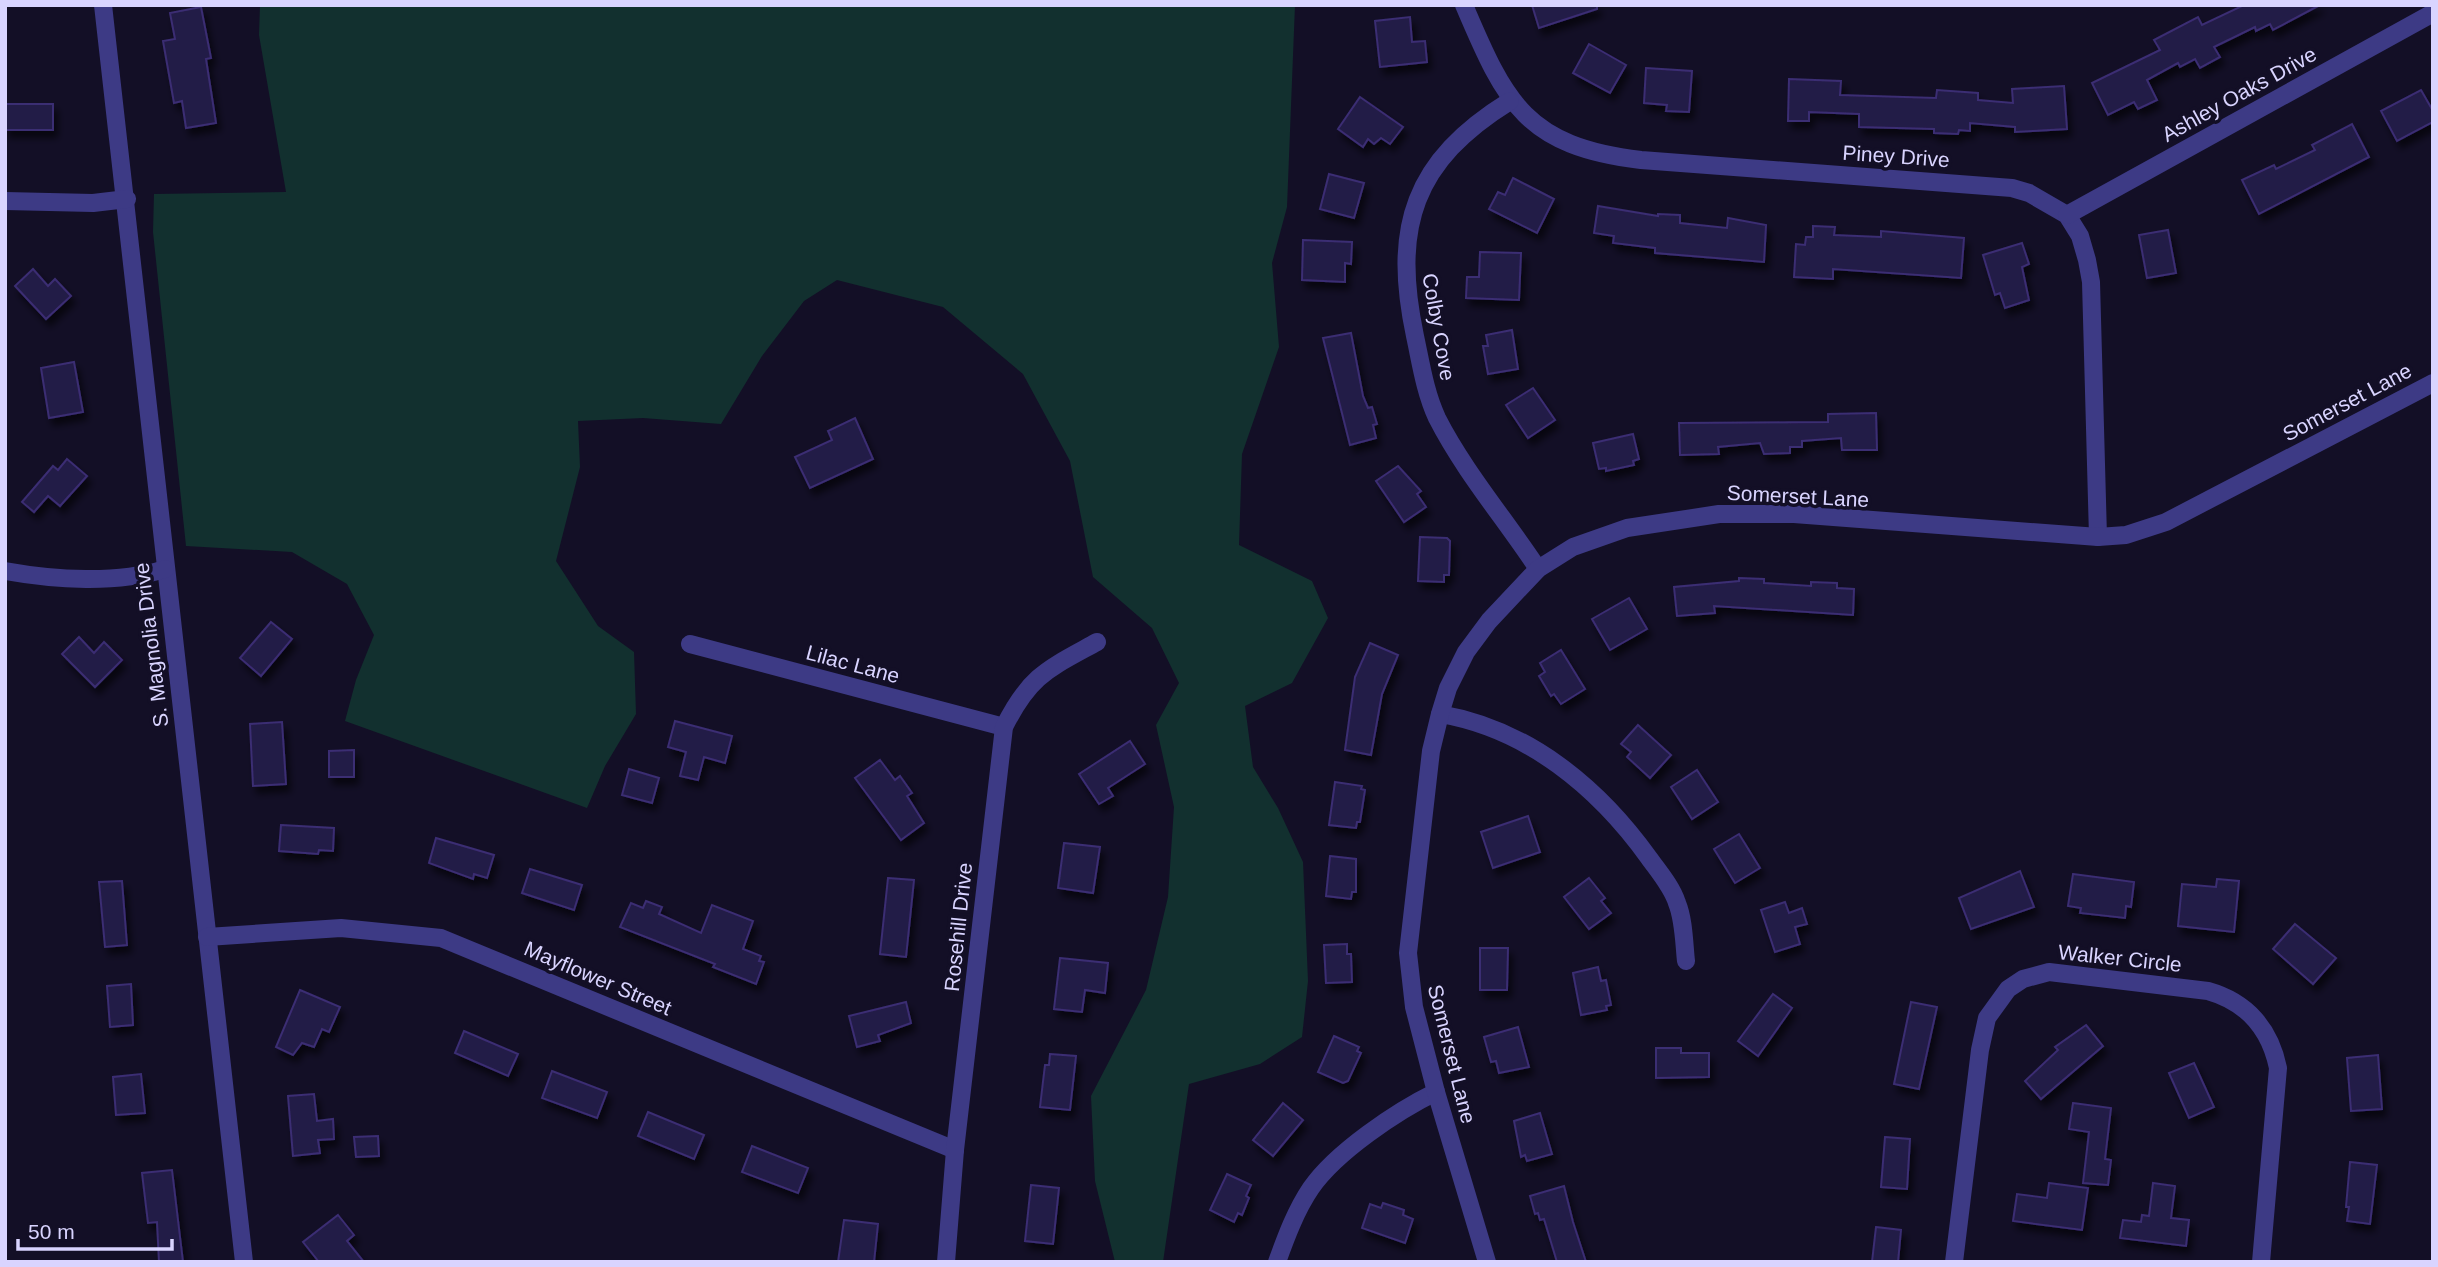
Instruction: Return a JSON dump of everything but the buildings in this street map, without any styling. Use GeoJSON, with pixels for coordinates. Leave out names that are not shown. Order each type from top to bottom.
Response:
{"type":"FeatureCollection","features":[{"type":"Feature","properties":{"kind":"street","name":"Piney Drive"},"geometry":{"type":"LineString","coordinates":[[1465,5],[1493,72],[1510,101],[1540,127],[1585,150],[1604,156],[2012,188],[2029,192],[2067,215]]}},
{"type":"Feature","properties":{"kind":"street","name":"Ashley Oaks Drive"},"geometry":{"type":"LineString","coordinates":[[2067,215],[2433,13]]}},
{"type":"Feature","properties":{"kind":"street","name":"S. Magnolia Drive"},"geometry":{"type":"LineString","coordinates":[[104,14],[127,199],[165,569],[244,1262]]}},
{"type":"Feature","properties":{"kind":"street","name":"Colby Cove"},"geometry":{"type":"LineString","coordinates":[[1510,101],[1480,120],[1432,170],[1418,196],[1411,218],[1407,244],[1406,290],[1426,391],[1436,415],[1448,439],[1538,569]]}},
{"type":"Feature","properties":{"kind":"street"},"geometry":{"type":"LineString","coordinates":[[5,201],[93,203],[127,199]]}},
{"type":"Feature","properties":{"kind":"street"},"geometry":{"type":"LineString","coordinates":[[2067,215],[2080,236],[2091,282],[2098,537]]}},
{"type":"Feature","properties":{"kind":"street","name":"Somerset Lane"},"geometry":{"type":"LineString","coordinates":[[1487,1262],[1436,1092],[1414,1007],[1408,953],[1430,761],[1448,688],[1466,652],[1501,606],[1538,569],[1573,547],[1627,528],[1719,514],[1794,514],[2098,537],[2126,535],[2166,522],[2433,383]]}},
{"type":"Feature","properties":{"kind":"street"},"geometry":{"type":"LineString","coordinates":[[5,571],[47,576],[136,578],[165,569]]}},
{"type":"Feature","properties":{"kind":"street","name":"Rosehill Drive"},"geometry":{"type":"LineString","coordinates":[[946,1262],[956,1150],[1004,727],[1020,694],[1046,670],[1097,642]]}},
{"type":"Feature","properties":{"kind":"street","name":"Lilac Lane"},"geometry":{"type":"LineString","coordinates":[[690,644],[1004,727]]}},
{"type":"Feature","properties":{"kind":"street"},"geometry":{"type":"LineString","coordinates":[[1440,714],[1470,719],[1534,748],[1580,781],[1612,813],[1638,842],[1678,903],[1686,961]]}},
{"type":"Feature","properties":{"kind":"street","name":"Mayflower Street"},"geometry":{"type":"LineString","coordinates":[[207,937],[341,928],[440,938],[956,1150]]}},
{"type":"Feature","properties":{"kind":"street","name":"Walker Circle"},"geometry":{"type":"LineString","coordinates":[[1954,1262],[1976,1072],[1987,1018],[2008,989],[2023,979],[2049,972],[2208,991],[2225,996],[2255,1017],[2270,1041],[2278,1068],[2261,1262]]}},
{"type":"Feature","properties":{"kind":"street"},"geometry":{"type":"LineString","coordinates":[[1277,1262],[1293,1221],[1312,1186],[1391,1116],[1436,1092]]}},
{"type":"Feature","properties":{"kind":"green space"},"geometry":{"type":"Polygon","coordinates":[[[260,5],[1295,5],[1287,207],[1272,263],[1279,347],[1242,454],[1239,545],[1312,581],[1328,618],[1292,683],[1245,706],[1253,767],[1278,808],[1303,862],[1308,981],[1302,1037],[1260,1064],[1189,1084],[1163,1262],[1115,1262],[1095,1181],[1091,1096],[1146,990],[1168,897],[1174,807],[1156,725],[1179,683],[1152,628],[1093,577],[1070,461],[1023,374],[943,307],[837,280],[804,301],[762,356],[721,424],[643,418],[578,421],[580,467],[556,561],[598,626],[634,652],[636,714],[605,766],[587,808],[345,721],[356,680],[374,635],[347,584],[292,552],[186,546],[153,232],[154,194],[286,192],[259,35],[260,5]]]}}]}
